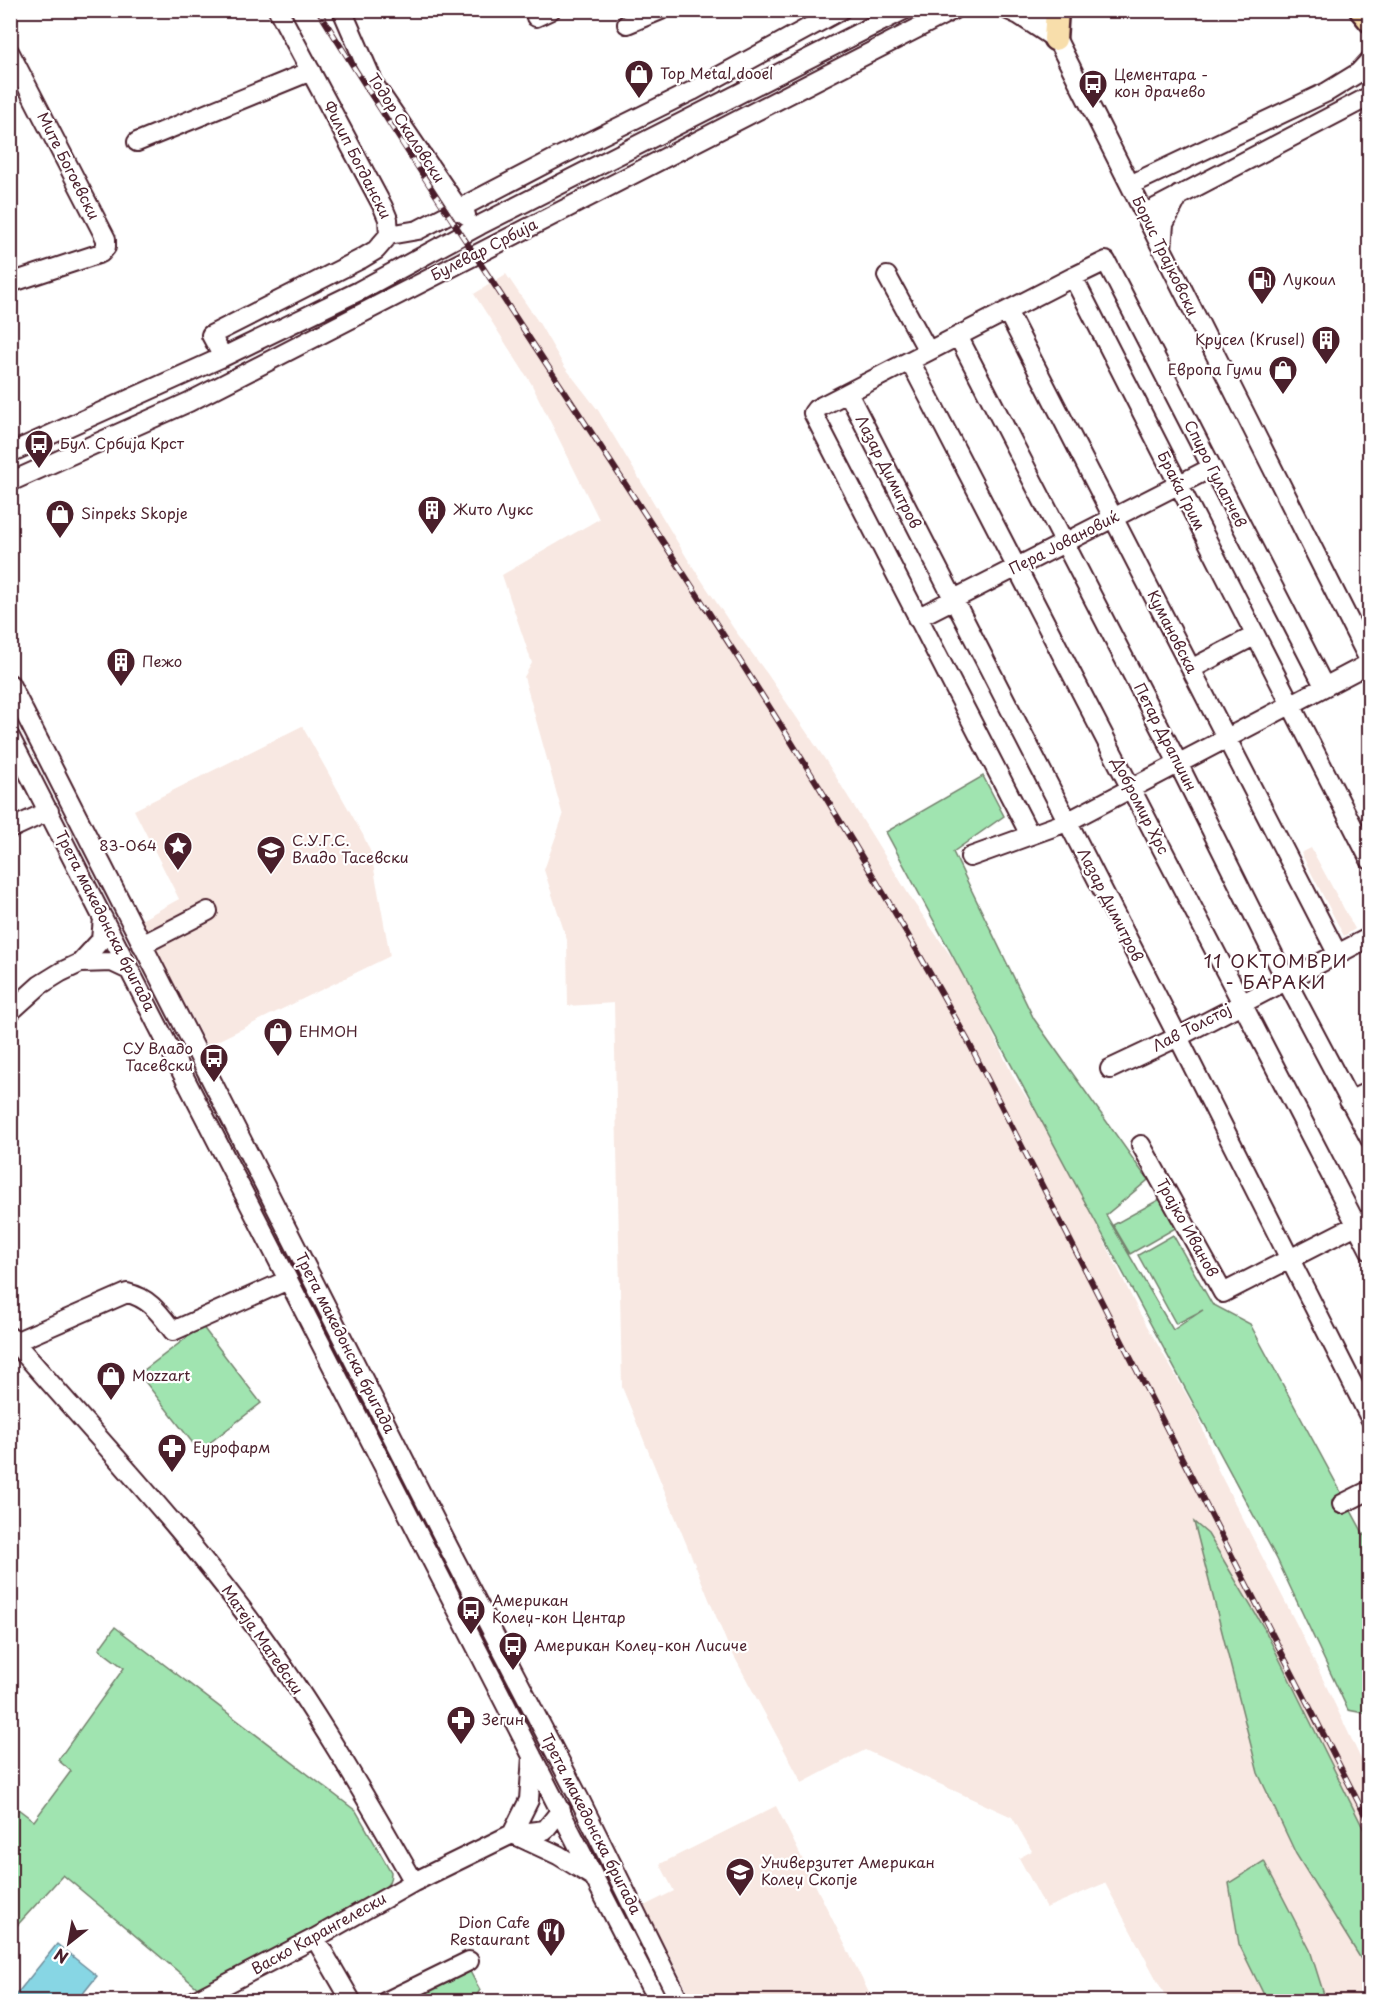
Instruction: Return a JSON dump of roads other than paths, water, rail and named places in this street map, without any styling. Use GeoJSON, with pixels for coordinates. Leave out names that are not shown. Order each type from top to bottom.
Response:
{"type":"FeatureCollection","features":[{"type":"Feature","properties":{"kind":"main road"},"geometry":{"type":"LineString","coordinates":[[1055,39],[1056,10]]}},
{"type":"Feature","properties":{"kind":"main road"},"geometry":{"type":"LineString","coordinates":[[1361,10],[1370,21]]}},
{"type":"Feature","properties":{"kind":"street","name":"Филип Богдански"},"geometry":{"type":"LineString","coordinates":[[223,357],[211,335],[361,259],[376,250],[389,235],[388,219],[383,207],[278,10]]}},
{"type":"Feature","properties":{"kind":"street","name":"Тодор Скаловски"},"geometry":{"type":"LineString","coordinates":[[342,10],[375,86],[459,209],[480,225]]}},
{"type":"Feature","properties":{"kind":"street"},"geometry":{"type":"LineString","coordinates":[[627,24],[660,10]]}},
{"type":"Feature","properties":{"kind":"street"},"geometry":{"type":"LineString","coordinates":[[389,235],[418,230],[692,91],[841,10]]}},
{"type":"Feature","properties":{"kind":"street","name":"Булевар Србија"},"geometry":{"type":"LineString","coordinates":[[10,453],[223,357],[359,291],[480,225],[904,10]]}},
{"type":"Feature","properties":{"kind":"street","name":"Булевар Србија"},"geometry":{"type":"LineString","coordinates":[[10,482],[189,402],[949,13],[969,10]]}},
{"type":"Feature","properties":{"kind":"street"},"geometry":{"type":"LineString","coordinates":[[1008,10],[1055,39]]}},
{"type":"Feature","properties":{"kind":"street","name":"Борис Трајковски"},"geometry":{"type":"LineString","coordinates":[[1042,10],[1370,662]]}},
{"type":"Feature","properties":{"kind":"street","name":"Мите Богоевски"},"geometry":{"type":"LineString","coordinates":[[10,53],[106,239],[106,247],[101,253],[10,283]]}},
{"type":"Feature","properties":{"kind":"street"},"geometry":{"type":"LineString","coordinates":[[1130,185],[1327,92],[1359,73],[1370,60]]}},
{"type":"Feature","properties":{"kind":"street"},"geometry":{"type":"LineString","coordinates":[[137,142],[311,71]]}},
{"type":"Feature","properties":{"kind":"street"},"geometry":{"type":"LineString","coordinates":[[1144,214],[1370,96]]}},
{"type":"Feature","properties":{"kind":"street"},"geometry":{"type":"LineString","coordinates":[[1113,150],[1139,167],[1164,170]]}},
{"type":"Feature","properties":{"kind":"street"},"geometry":{"type":"LineString","coordinates":[[1162,252],[1164,224],[1179,195]]}},
{"type":"Feature","properties":{"kind":"street","name":"Спиро Гулапчев"},"geometry":{"type":"LineString","coordinates":[[1073,277],[1106,261],[1324,686]]}},
{"type":"Feature","properties":{"kind":"street"},"geometry":{"type":"LineString","coordinates":[[887,276],[928,351]]}},
{"type":"Feature","properties":{"kind":"street"},"geometry":{"type":"LineString","coordinates":[[1030,835],[813,413],[816,409],[1073,277]]}},
{"type":"Feature","properties":{"kind":"street","name":"Браќа Грим"},"geometry":{"type":"LineString","coordinates":[[1073,277],[1289,705],[1370,860]]}},
{"type":"Feature","properties":{"kind":"street","name":"Кумановска"},"geometry":{"type":"LineString","coordinates":[[1007,311],[1337,953]]}},
{"type":"Feature","properties":{"kind":"street","name":"Петар Драпшин"},"geometry":{"type":"LineString","coordinates":[[958,336],[1179,763],[1286,980],[1370,1140]]}},
{"type":"Feature","properties":{"kind":"street","name":"Добромир Хрс"},"geometry":{"type":"LineString","coordinates":[[910,361],[1240,1003],[1363,1221],[1370,1251]]}},
{"type":"Feature","properties":{"kind":"street","name":"Лазар Димитров"},"geometry":{"type":"LineString","coordinates":[[848,393],[1178,1037],[1370,1418]]}},
{"type":"Feature","properties":{"kind":"street","name":"Пера Јовановиќ"},"geometry":{"type":"LineString","coordinates":[[917,618],[1212,468]]}},
{"type":"Feature","properties":{"kind":"street"},"geometry":{"type":"LineString","coordinates":[[1191,669],[1254,636]]}},
{"type":"Feature","properties":{"kind":"street"},"geometry":{"type":"LineString","coordinates":[[970,857],[1067,822],[1370,662]]}},
{"type":"Feature","properties":{"kind":"street","name":"Трета македонска бригада"},"geometry":{"type":"LineString","coordinates":[[10,684],[680,2001]]}},
{"type":"Feature","properties":{"kind":"street","name":"Трета македонска бригада"},"geometry":{"type":"LineString","coordinates":[[10,737],[50,811],[129,970],[658,2001]]}},
{"type":"Feature","properties":{"kind":"street"},"geometry":{"type":"LineString","coordinates":[[10,829],[50,811]]}},
{"type":"Feature","properties":{"kind":"street"},"geometry":{"type":"LineString","coordinates":[[142,945],[208,911]]}},
{"type":"Feature","properties":{"kind":"street"},"geometry":{"type":"LineString","coordinates":[[10,1012],[40,986],[80,963],[101,940],[103,918]]}},
{"type":"Feature","properties":{"kind":"street","name":"Лав Толстој"},"geometry":{"type":"LineString","coordinates":[[1110,1069],[1178,1037],[1370,937]]}},
{"type":"Feature","properties":{"kind":"street"},"geometry":{"type":"LineString","coordinates":[[80,963],[112,962],[129,970]]}},
{"type":"Feature","properties":{"kind":"street"},"geometry":{"type":"LineString","coordinates":[[1349,1101],[1370,1091]]}},
{"type":"Feature","properties":{"kind":"street","name":"Трајко Иванов"},"geometry":{"type":"LineString","coordinates":[[1141,1145],[1223,1293],[1363,1221]]}},
{"type":"Feature","properties":{"kind":"street"},"geometry":{"type":"LineString","coordinates":[[13,1340],[127,1293],[139,1296],[154,1306],[173,1331],[288,1280]]}},
{"type":"Feature","properties":{"kind":"street","name":"Матеја Матевски"},"geometry":{"type":"LineString","coordinates":[[13,1340],[107,1445],[222,1583],[253,1624],[359,1786],[414,1882]]}},
{"type":"Feature","properties":{"kind":"street"},"geometry":{"type":"LineString","coordinates":[[1342,1504],[1370,1490]]}},
{"type":"Feature","properties":{"kind":"street"},"geometry":{"type":"LineString","coordinates":[[512,1834],[529,1800],[532,1756]]}},
{"type":"Feature","properties":{"kind":"street"},"geometry":{"type":"LineString","coordinates":[[414,1882],[512,1834],[545,1830],[561,1810],[580,1802]]}},
{"type":"Feature","properties":{"kind":"street"},"geometry":{"type":"LineString","coordinates":[[512,1834],[558,1855],[594,1877]]}},
{"type":"Feature","properties":{"kind":"street","name":"Васко Карангелески"},"geometry":{"type":"LineString","coordinates":[[192,2001],[315,1938],[414,1882]]}},
{"type":"Feature","properties":{"kind":"street"},"geometry":{"type":"LineString","coordinates":[[315,1938],[352,2001]]}},
{"type":"Feature","properties":{"kind":"street"},"geometry":{"type":"LineString","coordinates":[[385,2001],[469,1961]]}},
{"type":"Feature","properties":{"kind":"water"},"geometry":{"type":"Polygon","coordinates":[[[57,1944],[97,1976],[77,2001],[11,2001],[57,1944]]]}},
{"type":"Feature","properties":{"kind":"railway"},"geometry":{"type":"LineString","coordinates":[[318,10],[482,267],[733,649],[893,909],[968,1041],[1370,1825]]}},
{"type":"Feature","properties":{"kind":"place","name":"Top Metal dooel"},"geometry":{"type":"Point","coordinates":[639,100]}},
{"type":"Feature","properties":{"kind":"place","name":"Цементара - кон драчево"},"geometry":{"type":"Point","coordinates":[1093,110]}},
{"type":"Feature","properties":{"kind":"place","name":"Лукоил"},"geometry":{"type":"Point","coordinates":[1262,306]}},
{"type":"Feature","properties":{"kind":"place","name":"Крусел (Krusel)"},"geometry":{"type":"Point","coordinates":[1326,366]}},
{"type":"Feature","properties":{"kind":"place","name":"Европа Гуми"},"geometry":{"type":"Point","coordinates":[1283,396]}},
{"type":"Feature","properties":{"kind":"place","name":"Бул. Србија Крст"},"geometry":{"type":"Point","coordinates":[39,470]}},
{"type":"Feature","properties":{"kind":"place","name":"Жито Лукс"},"geometry":{"type":"Point","coordinates":[432,536]}},
{"type":"Feature","properties":{"kind":"place","name":"Sinpeks Skopje"},"geometry":{"type":"Point","coordinates":[60,540]}},
{"type":"Feature","properties":{"kind":"place","name":"Пежо"},"geometry":{"type":"Point","coordinates":[121,688]}},
{"type":"Feature","properties":{"kind":"place","name":"83-064"},"geometry":{"type":"Point","coordinates":[178,872]}},
{"type":"Feature","properties":{"kind":"place","name":"С.У.Г.С. Владо Тасевски"},"geometry":{"type":"Point","coordinates":[271,876]}},
{"type":"Feature","properties":{"kind":"place","name":"ЕНМОН"},"geometry":{"type":"Point","coordinates":[278,1058]}},
{"type":"Feature","properties":{"kind":"place","name":"СУ Владо Тасевски"},"geometry":{"type":"Point","coordinates":[214,1084]}},
{"type":"Feature","properties":{"kind":"place","name":"Mozzart"},"geometry":{"type":"Point","coordinates":[111,1402]}},
{"type":"Feature","properties":{"kind":"place","name":"Еурофарм"},"geometry":{"type":"Point","coordinates":[172,1474]}},
{"type":"Feature","properties":{"kind":"place","name":"Американ Колеџ-кон Центар"},"geometry":{"type":"Point","coordinates":[471,1636]}},
{"type":"Feature","properties":{"kind":"place","name":"Американ Колеџ-кон Лисиче"},"geometry":{"type":"Point","coordinates":[513,1672]}},
{"type":"Feature","properties":{"kind":"place","name":"Зегин"},"geometry":{"type":"Point","coordinates":[461,1746]}},
{"type":"Feature","properties":{"kind":"place","name":"Универзитет Американ Колеџ Скопје"},"geometry":{"type":"Point","coordinates":[740,1898]}},
{"type":"Feature","properties":{"kind":"place","name":"Dion Cafe Restaurant"},"geometry":{"type":"Point","coordinates":[551,1958]}},
{"type":"Feature","properties":{"kind":"district","name":"11 ОКТОМВРИ - БАРАКИ"},"geometry":{"type":"Point","coordinates":[1276,972]}}]}
